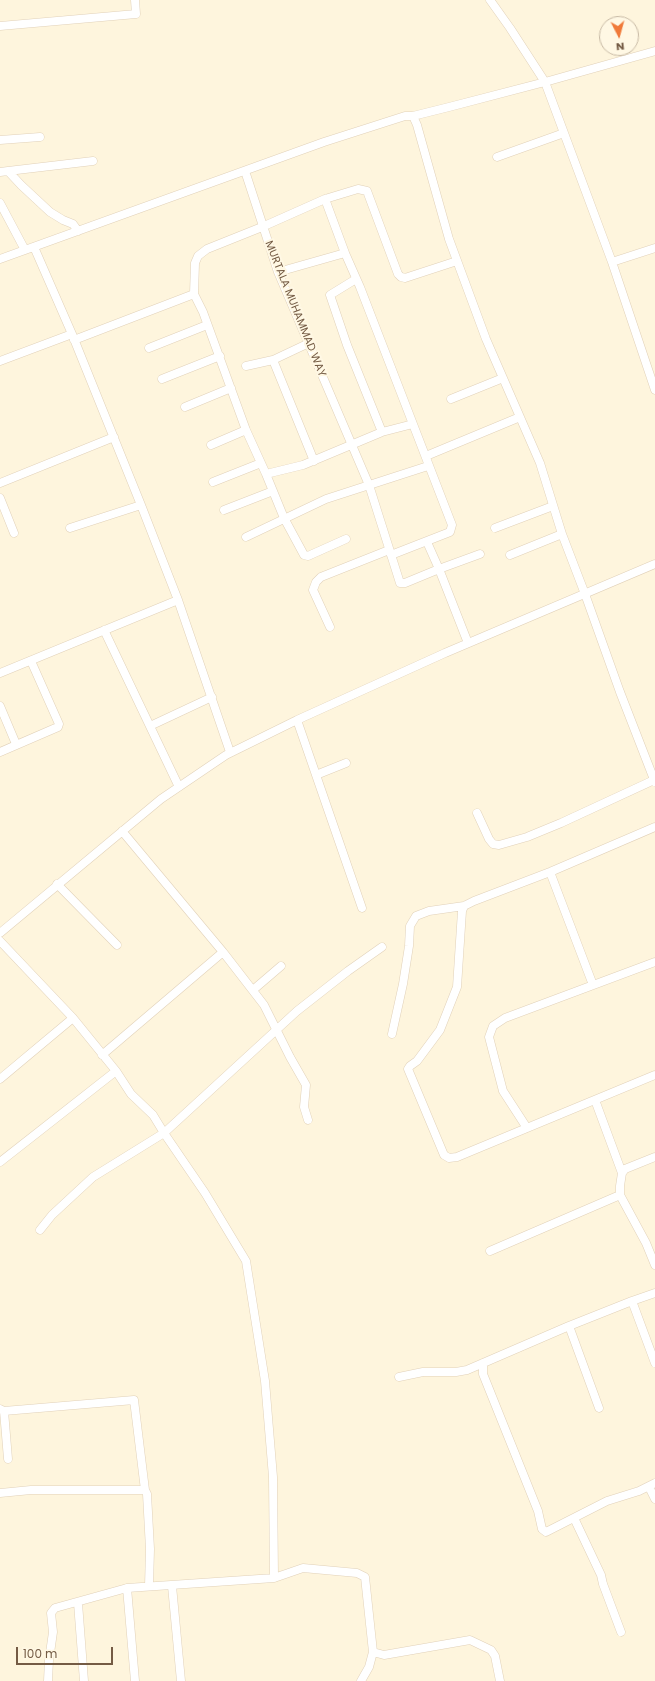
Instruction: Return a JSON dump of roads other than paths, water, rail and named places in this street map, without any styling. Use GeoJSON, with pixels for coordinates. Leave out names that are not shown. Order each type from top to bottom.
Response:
{"type":"FeatureCollection","features":[{"type":"Feature","properties":{"kind":"street"},"geometry":{"type":"LineString","coordinates":[[0,26],[136,14],[135,0]]}},
{"type":"Feature","properties":{"kind":"street"},"geometry":{"type":"LineString","coordinates":[[490,0],[545,82],[612,262],[655,390]]}},
{"type":"Feature","properties":{"kind":"street"},"geometry":{"type":"LineString","coordinates":[[0,258],[324,142],[405,116],[413,116],[545,82],[655,51]]}},
{"type":"Feature","properties":{"kind":"street"},"geometry":{"type":"LineString","coordinates":[[413,116],[417,125],[449,239],[457,261],[486,339],[540,463],[562,534],[620,692],[655,781],[561,824],[527,837],[499,845],[493,844],[489,839],[477,813]]}},
{"type":"Feature","properties":{"kind":"street"},"geometry":{"type":"LineString","coordinates":[[497,157],[564,133]]}},
{"type":"Feature","properties":{"kind":"street"},"geometry":{"type":"LineString","coordinates":[[0,140],[40,137]]}},
{"type":"Feature","properties":{"kind":"street"},"geometry":{"type":"LineString","coordinates":[[4,172],[93,161]]}},
{"type":"Feature","properties":{"kind":"street","name":"MURTALA MUHAMMAD WAY"},"geometry":{"type":"LineString","coordinates":[[245,171],[262,227],[278,272],[369,485],[400,583],[402,584],[439,569]]}},
{"type":"Feature","properties":{"kind":"street"},"geometry":{"type":"LineString","coordinates":[[4,172],[21,185],[50,212],[73,224],[78,231]]}},
{"type":"Feature","properties":{"kind":"street"},"geometry":{"type":"LineString","coordinates":[[346,539],[308,556],[304,555],[284,518],[246,430],[220,356],[203,312],[194,294],[194,263],[198,256],[207,249],[262,227],[325,199],[358,189],[367,191],[398,274],[401,277],[406,278],[457,261]]}},
{"type":"Feature","properties":{"kind":"street"},"geometry":{"type":"LineString","coordinates":[[325,199],[426,456],[428,466],[452,528],[450,532],[427,542],[321,577],[316,582],[313,590],[330,627]]}},
{"type":"Feature","properties":{"kind":"street"},"geometry":{"type":"LineString","coordinates":[[0,203],[25,250]]}},
{"type":"Feature","properties":{"kind":"street"},"geometry":{"type":"LineString","coordinates":[[34,247],[114,437],[178,600],[230,752]]}},
{"type":"Feature","properties":{"kind":"street"},"geometry":{"type":"LineString","coordinates":[[612,262],[655,248]]}},
{"type":"Feature","properties":{"kind":"street"},"geometry":{"type":"LineString","coordinates":[[278,272],[345,252]]}},
{"type":"Feature","properties":{"kind":"street"},"geometry":{"type":"LineString","coordinates":[[356,279],[330,295],[347,345],[382,432]]}},
{"type":"Feature","properties":{"kind":"street"},"geometry":{"type":"LineString","coordinates":[[0,361],[194,294]]}},
{"type":"Feature","properties":{"kind":"street"},"geometry":{"type":"LineString","coordinates":[[149,348],[207,325]]}},
{"type":"Feature","properties":{"kind":"street"},"geometry":{"type":"LineString","coordinates":[[246,366],[273,360],[309,343]]}},
{"type":"Feature","properties":{"kind":"street"},"geometry":{"type":"LineString","coordinates":[[162,379],[220,356]]}},
{"type":"Feature","properties":{"kind":"street"},"geometry":{"type":"LineString","coordinates":[[273,360],[314,461]]}},
{"type":"Feature","properties":{"kind":"street"},"geometry":{"type":"LineString","coordinates":[[451,400],[503,378]]}},
{"type":"Feature","properties":{"kind":"street"},"geometry":{"type":"LineString","coordinates":[[185,407],[231,388]]}},
{"type":"Feature","properties":{"kind":"street"},"geometry":{"type":"LineString","coordinates":[[426,456],[520,417]]}},
{"type":"Feature","properties":{"kind":"street"},"geometry":{"type":"LineString","coordinates":[[266,474],[314,461],[382,432],[413,424]]}},
{"type":"Feature","properties":{"kind":"street"},"geometry":{"type":"LineString","coordinates":[[211,445],[246,430]]}},
{"type":"Feature","properties":{"kind":"street"},"geometry":{"type":"LineString","coordinates":[[0,483],[114,437]]}},
{"type":"Feature","properties":{"kind":"street"},"geometry":{"type":"LineString","coordinates":[[213,482],[261,463]]}},
{"type":"Feature","properties":{"kind":"street"},"geometry":{"type":"LineString","coordinates":[[246,537],[326,499],[428,466]]}},
{"type":"Feature","properties":{"kind":"street"},"geometry":{"type":"LineString","coordinates":[[224,510],[273,491]]}},
{"type":"Feature","properties":{"kind":"street"},"geometry":{"type":"LineString","coordinates":[[0,498],[14,533]]}},
{"type":"Feature","properties":{"kind":"street"},"geometry":{"type":"LineString","coordinates":[[70,528],[141,505]]}},
{"type":"Feature","properties":{"kind":"street"},"geometry":{"type":"LineString","coordinates":[[495,528],[553,506]]}},
{"type":"Feature","properties":{"kind":"street"},"geometry":{"type":"LineString","coordinates":[[510,555],[562,534]]}},
{"type":"Feature","properties":{"kind":"street"},"geometry":{"type":"LineString","coordinates":[[427,542],[468,643]]}},
{"type":"Feature","properties":{"kind":"street"},"geometry":{"type":"LineString","coordinates":[[439,569],[480,554]]}},
{"type":"Feature","properties":{"kind":"street"},"geometry":{"type":"LineString","coordinates":[[0,933],[160,799],[230,752],[468,643],[655,564]]}},
{"type":"Feature","properties":{"kind":"street"},"geometry":{"type":"LineString","coordinates":[[0,673],[178,600]]}},
{"type":"Feature","properties":{"kind":"street"},"geometry":{"type":"LineString","coordinates":[[104,630],[179,787]]}},
{"type":"Feature","properties":{"kind":"street"},"geometry":{"type":"LineString","coordinates":[[0,752],[58,727],[59,724],[31,660]]}},
{"type":"Feature","properties":{"kind":"street"},"geometry":{"type":"LineString","coordinates":[[150,726],[212,697]]}},
{"type":"Feature","properties":{"kind":"street"},"geometry":{"type":"LineString","coordinates":[[0,706],[16,744]]}},
{"type":"Feature","properties":{"kind":"street"},"geometry":{"type":"LineString","coordinates":[[297,720],[362,908]]}},
{"type":"Feature","properties":{"kind":"street"},"geometry":{"type":"LineString","coordinates":[[316,776],[346,763]]}},
{"type":"Feature","properties":{"kind":"street"},"geometry":{"type":"LineString","coordinates":[[392,1034],[408,958],[410,926],[416,916],[429,911],[464,906],[550,872],[655,827]]}},
{"type":"Feature","properties":{"kind":"street"},"geometry":{"type":"LineString","coordinates":[[122,831],[223,952],[264,1005],[306,1085],[304,1107],[308,1120]]}},
{"type":"Feature","properties":{"kind":"street"},"geometry":{"type":"LineString","coordinates":[[550,872],[593,985]]}},
{"type":"Feature","properties":{"kind":"street"},"geometry":{"type":"LineString","coordinates":[[57,884],[117,945]]}},
{"type":"Feature","properties":{"kind":"street"},"geometry":{"type":"LineString","coordinates":[[464,906],[462,911],[457,987],[440,1030],[417,1061],[408,1069],[444,1155],[447,1157],[457,1158],[655,1075]]}},
{"type":"Feature","properties":{"kind":"street"},"geometry":{"type":"LineString","coordinates":[[0,941],[73,1018],[116,1071],[132,1094],[153,1115],[205,1193],[246,1261],[265,1382],[273,1477],[274,1578]]}},
{"type":"Feature","properties":{"kind":"street"},"geometry":{"type":"LineString","coordinates":[[40,1230],[52,1215],[92,1177],[164,1133],[297,1011],[348,970],[382,947]]}},
{"type":"Feature","properties":{"kind":"street"},"geometry":{"type":"LineString","coordinates":[[102,1055],[223,952]]}},
{"type":"Feature","properties":{"kind":"street"},"geometry":{"type":"LineString","coordinates":[[527,1128],[503,1091],[489,1037],[493,1026],[505,1018],[655,962]]}},
{"type":"Feature","properties":{"kind":"street"},"geometry":{"type":"LineString","coordinates":[[253,990],[281,966]]}},
{"type":"Feature","properties":{"kind":"street"},"geometry":{"type":"LineString","coordinates":[[0,1079],[73,1018]]}},
{"type":"Feature","properties":{"kind":"street"},"geometry":{"type":"LineString","coordinates":[[0,1162],[116,1071]]}},
{"type":"Feature","properties":{"kind":"street"},"geometry":{"type":"LineString","coordinates":[[595,1100],[622,1173],[620,1195],[646,1243],[655,1265]]}},
{"type":"Feature","properties":{"kind":"street"},"geometry":{"type":"LineString","coordinates":[[622,1173],[625,1169],[655,1157]]}},
{"type":"Feature","properties":{"kind":"street"},"geometry":{"type":"LineString","coordinates":[[490,1251],[620,1195]]}},
{"type":"Feature","properties":{"kind":"street"},"geometry":{"type":"LineString","coordinates":[[399,1377],[423,1372],[456,1372],[467,1370],[569,1326],[655,1293]]}},
{"type":"Feature","properties":{"kind":"street"},"geometry":{"type":"LineString","coordinates":[[632,1301],[655,1363]]}},
{"type":"Feature","properties":{"kind":"street"},"geometry":{"type":"LineString","coordinates":[[569,1326],[598,1408]]}},
{"type":"Feature","properties":{"kind":"street"},"geometry":{"type":"LineString","coordinates":[[483,1363],[483,1374],[538,1511],[542,1529],[546,1532],[607,1501],[652,1485],[655,1499]]}},
{"type":"Feature","properties":{"kind":"street"},"geometry":{"type":"LineString","coordinates":[[8,1459],[2,1410],[134,1400],[145,1490],[147,1494],[150,1549],[149,1586]]}},
{"type":"Feature","properties":{"kind":"street"},"geometry":{"type":"LineString","coordinates":[[0,1493],[31,1490],[145,1490]]}},
{"type":"Feature","properties":{"kind":"street"},"geometry":{"type":"LineString","coordinates":[[574,1518],[601,1575],[621,1632]]}},
{"type":"Feature","properties":{"kind":"street"},"geometry":{"type":"LineString","coordinates":[[48,1681],[53,1632],[51,1613],[55,1608],[78,1603],[127,1588],[274,1578],[303,1568],[357,1573],[365,1577],[373,1652],[369,1667],[361,1681]]}},
{"type":"Feature","properties":{"kind":"street"},"geometry":{"type":"LineString","coordinates":[[172,1586],[181,1681]]}},
{"type":"Feature","properties":{"kind":"street"},"geometry":{"type":"LineString","coordinates":[[127,1588],[135,1681]]}},
{"type":"Feature","properties":{"kind":"street"},"geometry":{"type":"LineString","coordinates":[[78,1603],[84,1681]]}},
{"type":"Feature","properties":{"kind":"street"},"geometry":{"type":"LineString","coordinates":[[373,1652],[384,1655],[470,1640],[491,1650],[495,1656],[500,1681]]}}]}
